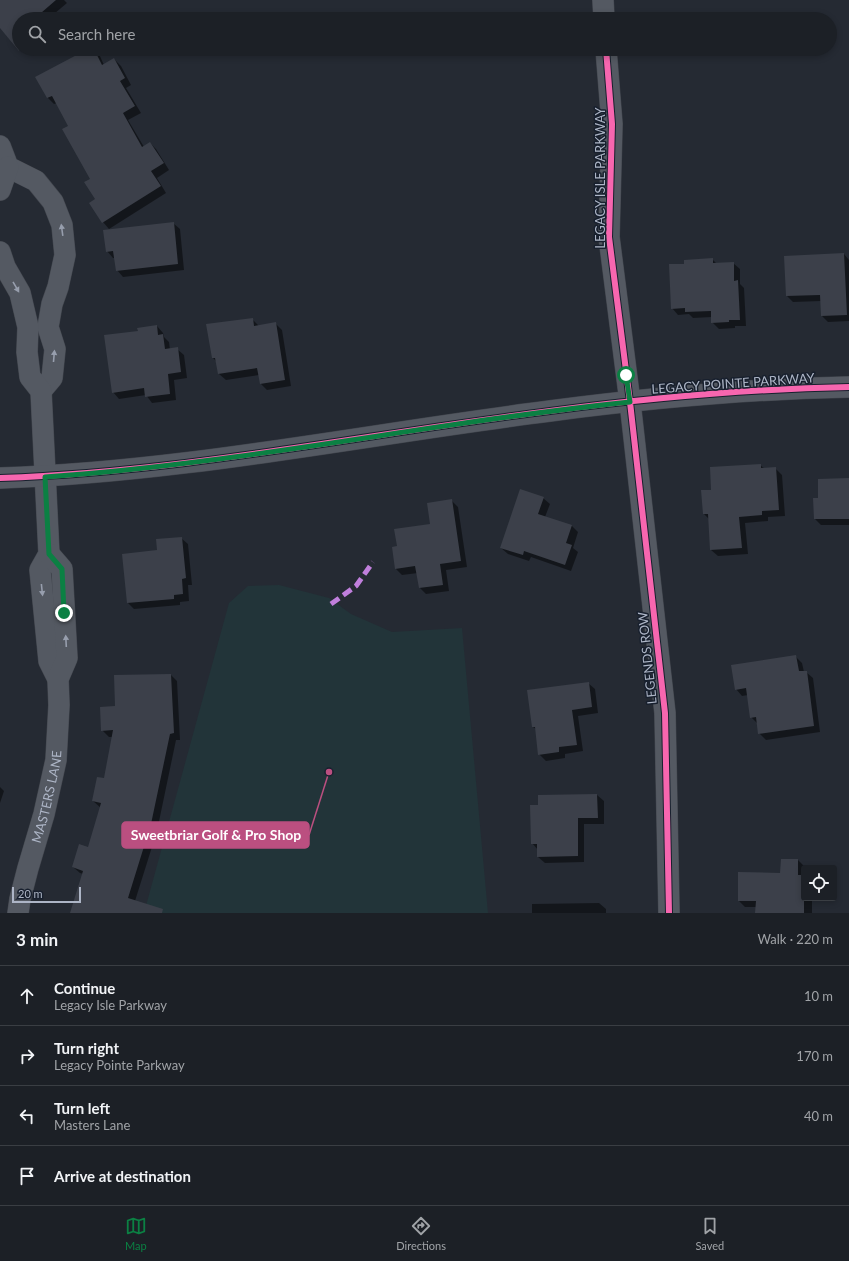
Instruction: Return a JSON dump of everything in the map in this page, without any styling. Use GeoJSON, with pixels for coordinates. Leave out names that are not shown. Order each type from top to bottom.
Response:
{"type":"FeatureCollection","features":[{"type":"Feature","properties":{"kind":"street"},"geometry":{"type":"LineString","coordinates":[[602,0],[603,12]]}},
{"type":"Feature","properties":{"kind":"street","name":"LEGACY ISLE PARKWAY"},"geometry":{"type":"LineString","coordinates":[[607,56],[612,124],[609,237],[630,402]]}},
{"type":"Feature","properties":{"kind":"street"},"geometry":{"type":"LineString","coordinates":[[0,146],[8,167],[0,190]]}},
{"type":"Feature","properties":{"kind":"street"},"geometry":{"type":"LineString","coordinates":[[0,252],[5,267],[38,327],[55,349],[52,378],[41,391],[30,378],[27,352],[38,327],[52,304],[58,287],[65,255],[62,225],[53,202],[36,181],[8,167]]}},
{"type":"Feature","properties":{"kind":"street","name":"LEGACY POINTE PARKWAY"},"geometry":{"type":"LineString","coordinates":[[0,478],[76,475],[196,462],[550,411],[663,398],[790,388],[849,387]]}},
{"type":"Feature","properties":{"kind":"street","name":"MASTERS LANE"},"geometry":{"type":"LineString","coordinates":[[18,913],[26,874],[44,814],[56,760],[59,705],[58,679],[67,658],[54,614],[62,569],[49,554],[41,391]]}},
{"type":"Feature","properties":{"kind":"street","name":"LEGENDS ROW"},"geometry":{"type":"LineString","coordinates":[[630,402],[664,713],[669,913]]}},
{"type":"Feature","properties":{"kind":"shaded area"},"geometry":{"type":"Polygon","coordinates":[[[279,585],[329,598],[351,614],[392,632],[462,628],[488,913],[144,913],[229,603],[248,586],[279,585]]]}},
{"type":"Feature","properties":{"kind":"building"},"geometry":{"type":"Polygon","coordinates":[[[0,0],[56,0],[42,12],[12,12],[12,43],[0,28],[0,0]]]}},
{"type":"Feature","properties":{"kind":"building"},"geometry":{"type":"Polygon","coordinates":[[[75,56],[98,56],[102,65],[114,58],[125,78],[120,81],[135,106],[123,113],[142,147],[150,142],[164,163],[151,171],[161,186],[102,223],[89,203],[95,199],[84,182],[90,179],[62,129],[68,126],[52,96],[47,98],[35,77],[75,56]]]}},
{"type":"Feature","properties":{"kind":"building"},"geometry":{"type":"Polygon","coordinates":[[[174,222],[178,264],[116,271],[113,251],[106,252],[103,230],[174,222]]]}},
{"type":"Feature","properties":{"kind":"building"},"geometry":{"type":"Polygon","coordinates":[[[844,253],[847,315],[821,316],[820,295],[786,296],[784,256],[844,253]]]}},
{"type":"Feature","properties":{"kind":"building"},"geometry":{"type":"Polygon","coordinates":[[[713,258],[713,263],[734,262],[734,281],[738,280],[740,320],[711,323],[711,311],[685,312],[685,308],[671,309],[669,264],[684,264],[684,260],[713,258]]]}},
{"type":"Feature","properties":{"kind":"building"},"geometry":{"type":"Polygon","coordinates":[[[253,318],[254,326],[276,322],[285,380],[260,384],[257,368],[218,374],[215,358],[212,358],[206,324],[253,318]]]}},
{"type":"Feature","properties":{"kind":"building"},"geometry":{"type":"Polygon","coordinates":[[[157,325],[158,335],[163,334],[165,349],[178,347],[181,372],[168,374],[170,394],[145,397],[144,388],[112,393],[104,335],[138,331],[137,328],[157,325]]]}},
{"type":"Feature","properties":{"kind":"building"},"geometry":{"type":"Polygon","coordinates":[[[761,464],[761,468],[776,467],[779,510],[762,511],[762,515],[739,517],[742,548],[710,550],[708,514],[703,514],[701,490],[711,490],[710,467],[761,464]]]}},
{"type":"Feature","properties":{"kind":"building"},"geometry":{"type":"Polygon","coordinates":[[[849,478],[849,519],[814,519],[813,498],[818,498],[818,479],[849,478]]]}},
{"type":"Feature","properties":{"kind":"building"},"geometry":{"type":"Polygon","coordinates":[[[520,489],[544,497],[538,514],[572,525],[566,543],[572,545],[565,565],[524,551],[523,555],[500,548],[520,489]]]}},
{"type":"Feature","properties":{"kind":"building"},"geometry":{"type":"Polygon","coordinates":[[[452,499],[461,561],[440,564],[443,585],[419,588],[415,566],[395,569],[392,547],[397,546],[394,529],[430,524],[427,503],[452,499]]]}},
{"type":"Feature","properties":{"kind":"building"},"geometry":{"type":"Polygon","coordinates":[[[182,537],[186,578],[182,579],[183,594],[174,595],[174,599],[127,603],[122,554],[157,550],[156,539],[182,537]]]}},
{"type":"Feature","properties":{"kind":"building"},"geometry":{"type":"Polygon","coordinates":[[[796,655],[799,671],[807,671],[814,726],[758,734],[756,717],[750,718],[746,688],[735,690],[731,665],[796,655]]]}},
{"type":"Feature","properties":{"kind":"building"},"geometry":{"type":"Polygon","coordinates":[[[171,674],[174,733],[170,734],[151,824],[128,898],[163,909],[162,913],[70,913],[83,871],[72,867],[79,844],[88,847],[101,803],[92,801],[97,777],[104,778],[113,730],[101,731],[100,707],[115,706],[114,675],[171,674]]]}},
{"type":"Feature","properties":{"kind":"building"},"geometry":{"type":"Polygon","coordinates":[[[589,682],[592,707],[572,710],[577,745],[559,747],[559,752],[538,755],[535,727],[532,727],[527,690],[589,682]]]}},
{"type":"Feature","properties":{"kind":"building"},"geometry":{"type":"Polygon","coordinates":[[[597,794],[598,818],[578,818],[578,856],[537,857],[537,844],[531,844],[530,805],[538,805],[538,795],[597,794]]]}},
{"type":"Feature","properties":{"kind":"building"},"geometry":{"type":"Polygon","coordinates":[[[781,859],[798,859],[798,875],[801,875],[801,901],[804,901],[804,913],[755,913],[756,901],[738,901],[738,872],[780,873],[781,859]]]}},
{"type":"Feature","properties":{"kind":"marked path"},"geometry":{"type":"LineString","coordinates":[[331,604],[356,586],[373,562]]}},
{"type":"Feature","properties":{"kind":"cycle path"},"geometry":{"type":"LineString","coordinates":[[607,56],[612,124],[609,237],[630,402],[665,713],[669,913]]}},
{"type":"Feature","properties":{"kind":"cycle path"},"geometry":{"type":"LineString","coordinates":[[0,478],[69,474],[207,460],[481,420],[624,402],[737,392],[849,387]]}},
{"type":"Feature","properties":{"kind":"place","name":"Sweetbriar Golf & Pro Shop"},"geometry":{"type":"Point","coordinates":[329,772]}},
{"type":"Feature","properties":{"kind":"route"},"geometry":{"type":"LineString","coordinates":[[64,613],[62,569],[49,554],[45,477],[196,462],[550,411],[630,402],[626,375]]}}]}
